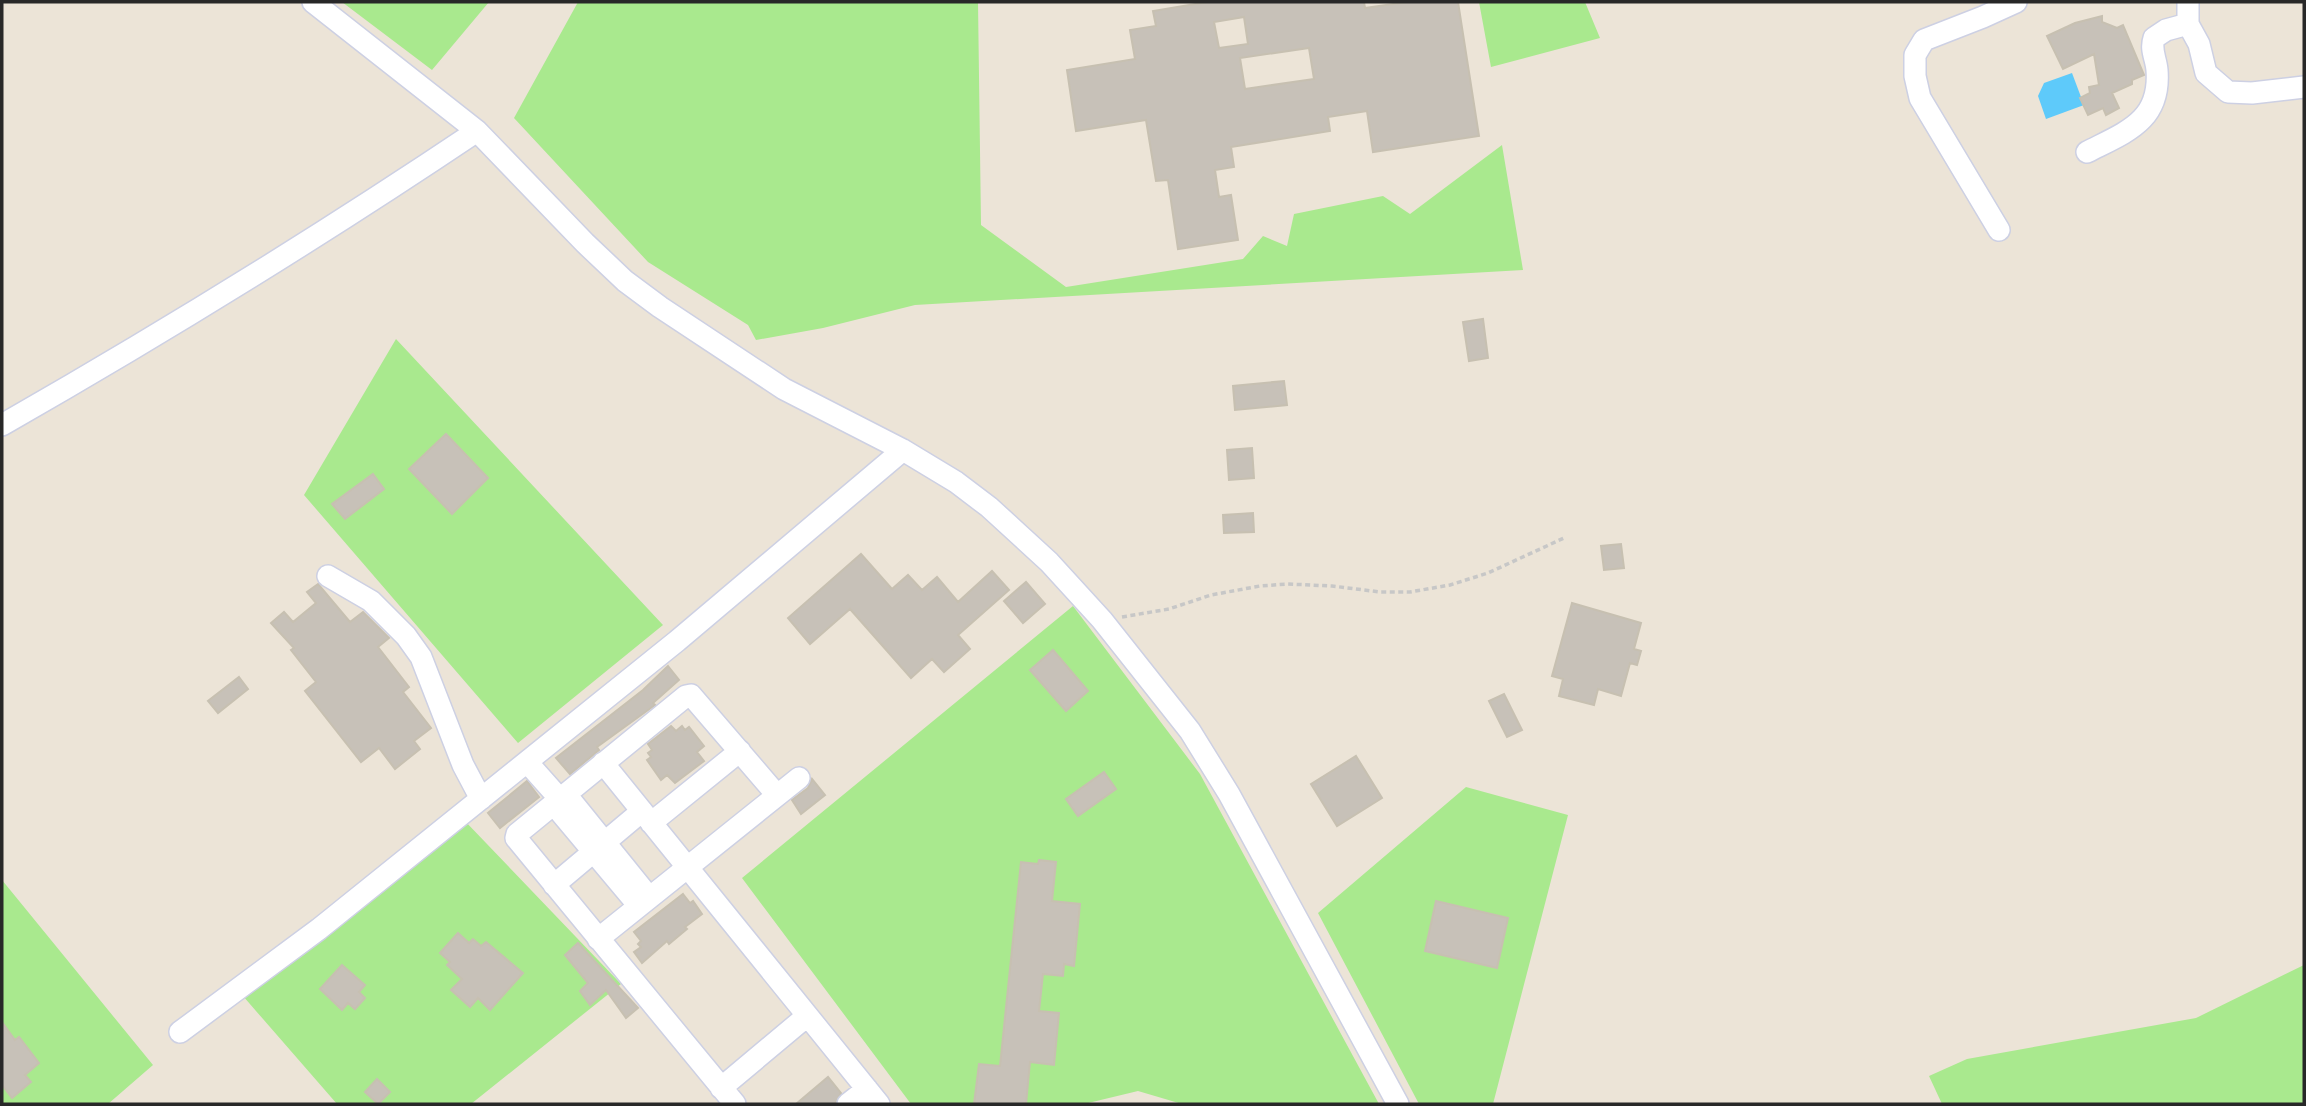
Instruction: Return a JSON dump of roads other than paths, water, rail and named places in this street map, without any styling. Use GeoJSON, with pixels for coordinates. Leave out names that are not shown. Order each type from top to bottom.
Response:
{"type":"FeatureCollection","features":[{"type":"Feature","properties":{"kind":"street"},"geometry":{"type":"LineString","coordinates":[[313,2],[477,131],[585,243],[625,281],[651,301],[784,389],[903,450],[956,482],[989,507],[1049,562],[1102,620],[1190,731],[1229,794],[1398,1104]]}},
{"type":"Feature","properties":{"kind":"street"},"geometry":{"type":"LineString","coordinates":[[1999,230],[1920,98],[1915,76],[1915,55],[1924,40],[2015,2]]}},
{"type":"Feature","properties":{"kind":"street"},"geometry":{"type":"LineString","coordinates":[[2188,2],[2188,24],[2199,44],[2206,73],[2228,92],[2252,93],[2304,87]]}},
{"type":"Feature","properties":{"kind":"street"},"geometry":{"type":"LineString","coordinates":[[2087,152],[2146,118],[2154,105],[2158,86],[2157,67],[2151,46],[2154,37],[2166,30],[2188,24]]}},
{"type":"Feature","properties":{"kind":"street"},"geometry":{"type":"LineString","coordinates":[[2,425],[234,286],[477,131]]}},
{"type":"Feature","properties":{"kind":"street"},"geometry":{"type":"LineString","coordinates":[[180,1032],[319,929],[527,762],[677,641],[903,450]]}},
{"type":"Feature","properties":{"kind":"street"},"geometry":{"type":"LineString","coordinates":[[328,576],[371,600],[406,636],[421,657],[463,765],[481,799]]}},
{"type":"Feature","properties":{"kind":"street"},"geometry":{"type":"LineString","coordinates":[[777,795],[691,695],[686,696],[559,798],[517,834],[516,838],[728,1096],[807,1016]]}},
{"type":"Feature","properties":{"kind":"street"},"geometry":{"type":"LineString","coordinates":[[554,885],[599,847],[647,817],[740,751]]}},
{"type":"Feature","properties":{"kind":"street"},"geometry":{"type":"LineString","coordinates":[[527,762],[559,798],[561,813],[599,847],[644,902]]}},
{"type":"Feature","properties":{"kind":"street"},"geometry":{"type":"LineString","coordinates":[[603,764],[873,1097],[848,1104]]}},
{"type":"Feature","properties":{"kind":"street"},"geometry":{"type":"LineString","coordinates":[[598,939],[799,778]]}},
{"type":"Feature","properties":{"kind":"water"},"geometry":{"type":"Polygon","coordinates":[[[2072,73],[2084,105],[2046,119],[2038,96],[2044,83],[2072,73]]]}}]}
